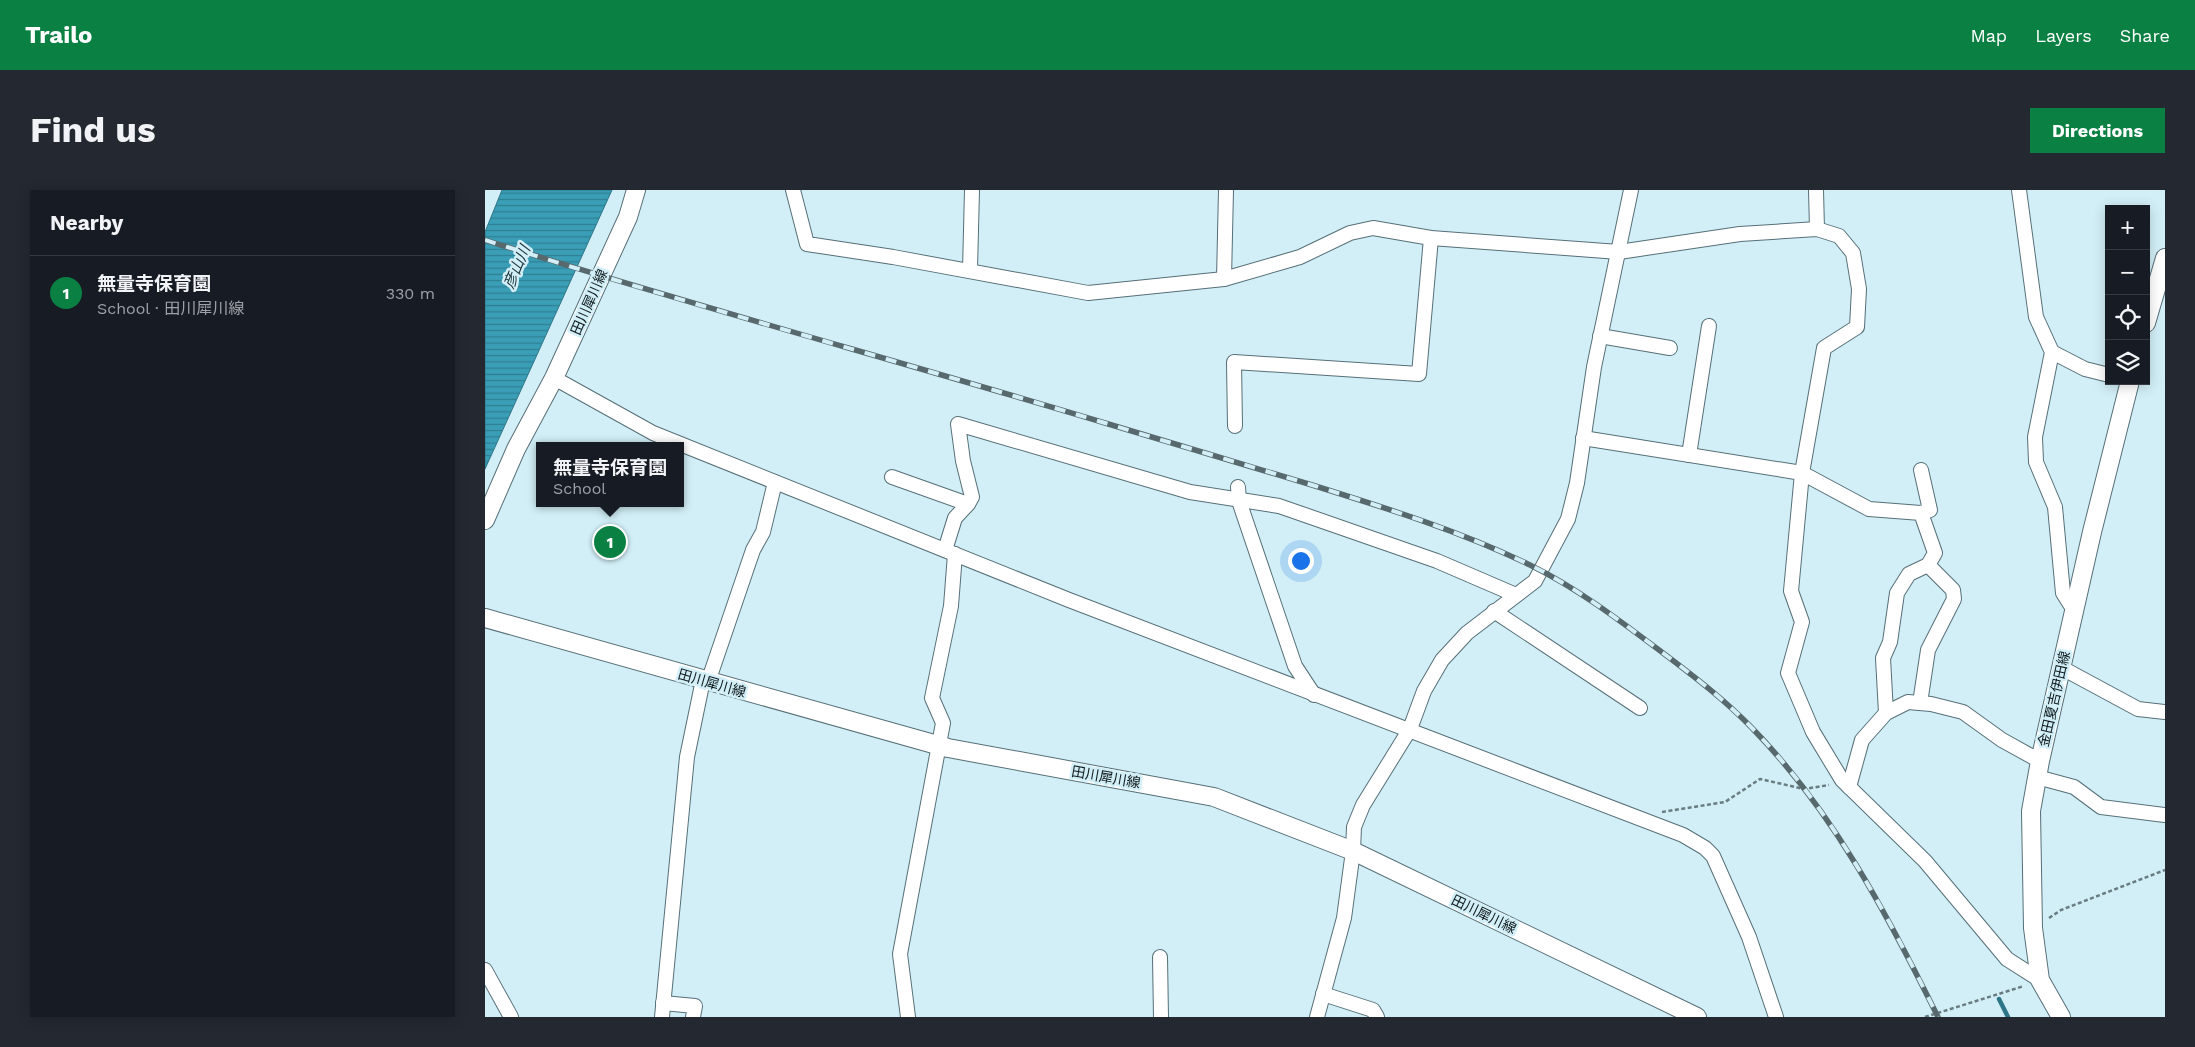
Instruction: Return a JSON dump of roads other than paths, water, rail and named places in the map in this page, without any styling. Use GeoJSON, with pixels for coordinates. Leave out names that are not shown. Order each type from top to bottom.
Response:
{"type":"FeatureCollection","features":[{"type":"Feature","properties":{"kind":"main road","name":"田川犀川線"},"geometry":{"type":"LineString","coordinates":[[485,520],[516,449],[554,378],[628,217],[636,190]]}},
{"type":"Feature","properties":{"kind":"main road"},"geometry":{"type":"LineString","coordinates":[[2150,310],[2165,258]]}},
{"type":"Feature","properties":{"kind":"main road","name":"金田夏吉伊田線"},"geometry":{"type":"LineString","coordinates":[[2061,1017],[2040,980],[2033,928],[2031,811],[2038,769],[2092,532],[2129,385]]}},
{"type":"Feature","properties":{"kind":"main road","name":"田川犀川線"},"geometry":{"type":"LineString","coordinates":[[485,618],[938,745],[1214,797],[1353,851],[1683,1014]]}},
{"type":"Feature","properties":{"kind":"street"},"geometry":{"type":"LineString","coordinates":[[793,190],[807,244],[970,270],[1088,293],[1224,279],[1300,257],[1350,233],[1373,228],[1431,238],[1619,252],[1741,234],[1817,229],[1839,236],[1853,253],[1859,289],[1857,327],[1824,348],[1802,473],[1791,591],[1802,622],[1788,674],[1813,732],[1846,784],[1925,861],[2007,959],[2040,980]]}},
{"type":"Feature","properties":{"kind":"street"},"geometry":{"type":"LineString","coordinates":[[970,270],[972,190]]}},
{"type":"Feature","properties":{"kind":"street"},"geometry":{"type":"LineString","coordinates":[[1224,279],[1226,190]]}},
{"type":"Feature","properties":{"kind":"street"},"geometry":{"type":"LineString","coordinates":[[1317,1017],[1344,918],[1353,851],[1354,827],[1363,806],[1410,729],[1424,691],[1442,660],[1467,633],[1535,581],[1568,520],[1577,483],[1600,336],[1631,190]]}},
{"type":"Feature","properties":{"kind":"street"},"geometry":{"type":"LineString","coordinates":[[1816,190],[1817,229]]}},
{"type":"Feature","properties":{"kind":"street"},"geometry":{"type":"LineString","coordinates":[[2019,190],[2036,317],[2052,352],[2035,438],[2036,462],[2055,507],[2063,594],[2075,612]]}},
{"type":"Feature","properties":{"kind":"street"},"geometry":{"type":"LineString","coordinates":[[1235,426],[1235,362],[1419,374],[1431,238]]}},
{"type":"Feature","properties":{"kind":"street"},"geometry":{"type":"LineString","coordinates":[[1689,455],[1709,326]]}},
{"type":"Feature","properties":{"kind":"street"},"geometry":{"type":"LineString","coordinates":[[1600,336],[1670,348]]}},
{"type":"Feature","properties":{"kind":"street"},"geometry":{"type":"LineString","coordinates":[[2052,352],[2085,369],[2105,374]]}},
{"type":"Feature","properties":{"kind":"street"},"geometry":{"type":"LineString","coordinates":[[554,378],[653,433],[675,442]]}},
{"type":"Feature","properties":{"kind":"street"},"geometry":{"type":"LineString","coordinates":[[908,1017],[901,954],[943,723],[932,698],[951,606],[950,552],[955,518],[972,497],[963,461],[958,424],[1190,492],[1238,494],[1279,506],[1437,561],[1516,595]]}},
{"type":"Feature","properties":{"kind":"street"},"geometry":{"type":"LineString","coordinates":[[1583,438],[1802,473],[1869,509],[1921,513],[1930,510],[1921,470]]}},
{"type":"Feature","properties":{"kind":"street"},"geometry":{"type":"LineString","coordinates":[[684,445],[1314,695],[1410,729],[1683,835],[1705,848],[1713,856],[1749,937],[1776,1017]]}},
{"type":"Feature","properties":{"kind":"street"},"geometry":{"type":"LineString","coordinates":[[892,477],[968,504]]}},
{"type":"Feature","properties":{"kind":"street"},"geometry":{"type":"LineString","coordinates":[[693,1017],[695,1006],[663,1010],[687,757],[706,681],[753,550],[763,532],[775,482]]}},
{"type":"Feature","properties":{"kind":"street"},"geometry":{"type":"LineString","coordinates":[[1238,494],[1295,666],[1314,695]]}},
{"type":"Feature","properties":{"kind":"street"},"geometry":{"type":"LineString","coordinates":[[1886,713],[1883,658],[1890,642],[1897,593],[1909,574],[1928,565],[1935,553],[1921,513]]}},
{"type":"Feature","properties":{"kind":"street"},"geometry":{"type":"LineString","coordinates":[[1920,703],[1928,650],[1954,599],[1953,590],[1928,565]]}},
{"type":"Feature","properties":{"kind":"street"},"geometry":{"type":"LineString","coordinates":[[1494,611],[1640,708]]}},
{"type":"Feature","properties":{"kind":"street"},"geometry":{"type":"LineString","coordinates":[[2062,668],[2138,709],[2165,712]]}},
{"type":"Feature","properties":{"kind":"street"},"geometry":{"type":"LineString","coordinates":[[1846,784],[1862,740],[1886,713],[1909,702],[1920,703],[1963,712],[2038,769],[2074,787],[2101,807],[2165,815]]}},
{"type":"Feature","properties":{"kind":"street"},"geometry":{"type":"LineString","coordinates":[[1160,957],[1161,1017]]}},
{"type":"Feature","properties":{"kind":"street"},"geometry":{"type":"LineString","coordinates":[[485,970],[511,1017]]}},
{"type":"Feature","properties":{"kind":"street"},"geometry":{"type":"LineString","coordinates":[[1323,994],[1373,1010],[1377,1017]]}},
{"type":"Feature","properties":{"kind":"water","name":"彦山川"},"geometry":{"type":"Polygon","coordinates":[[[502,190],[612,190],[485,469],[485,232],[502,190]]]}},
{"type":"Feature","properties":{"kind":"waterway"},"geometry":{"type":"LineString","coordinates":[[1999,999],[2008,1017]]}},
{"type":"Feature","properties":{"kind":"railway"},"geometry":{"type":"LineString","coordinates":[[485,240],[1028,400],[1395,511],[1477,541],[1548,574],[1600,607],[1700,681],[1742,718],[1781,760],[1808,794],[1856,865],[1899,940],[1938,1017]]}},
{"type":"Feature","properties":{"kind":"place","name":"無量寺保育園"},"geometry":{"type":"Point","coordinates":[610,542]}}]}
